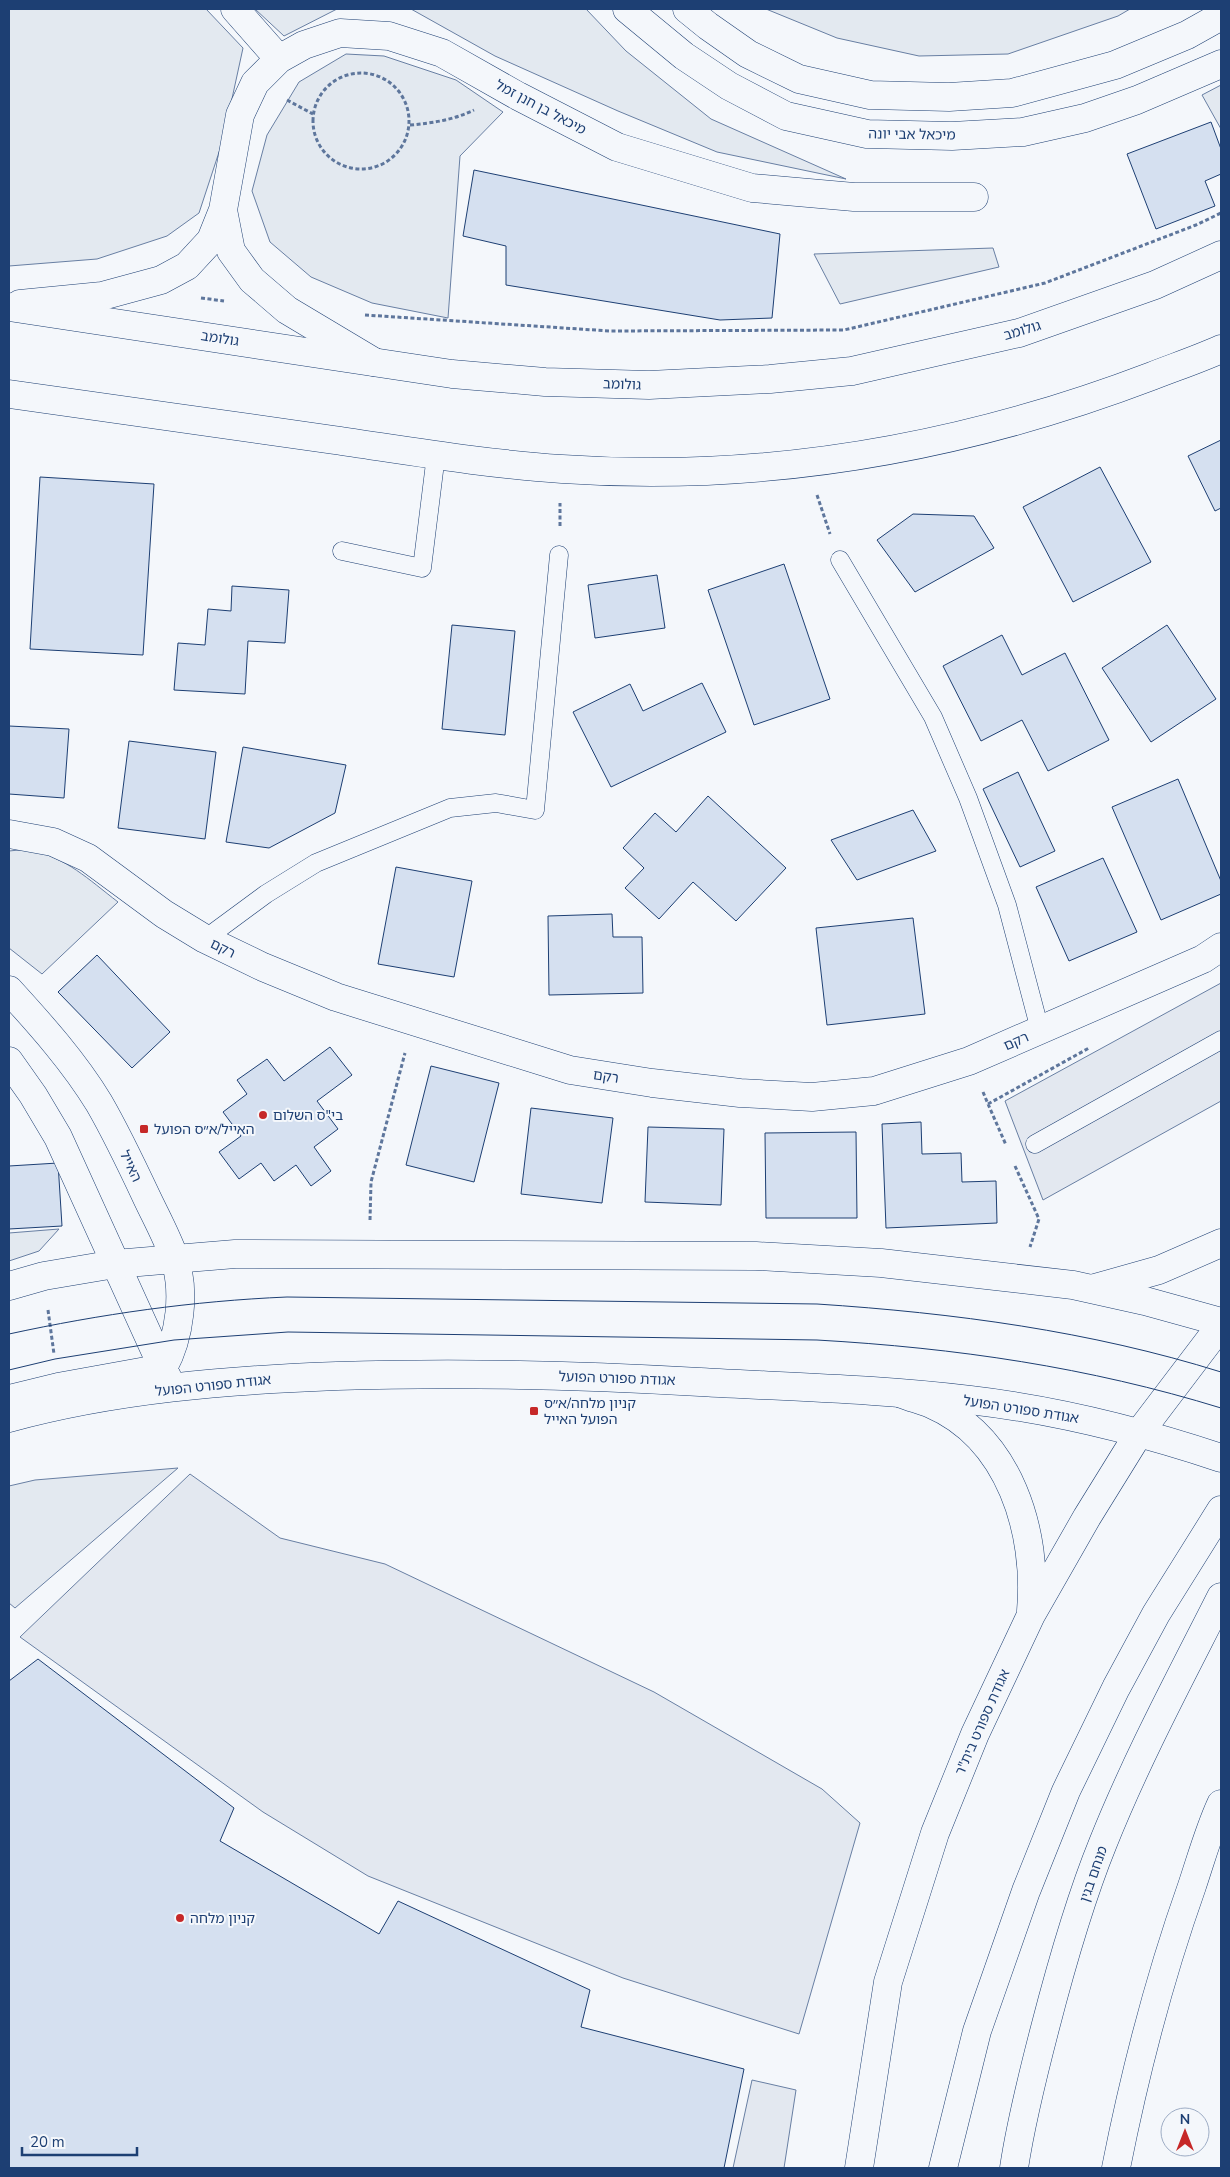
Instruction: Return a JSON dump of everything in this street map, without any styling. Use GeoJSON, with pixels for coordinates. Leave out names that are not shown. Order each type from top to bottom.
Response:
{"type":"FeatureCollection","features":[{"type":"Feature","properties":{"kind":"main road"},"geometry":{"type":"LineString","coordinates":[[235,9],[278,59]]}},
{"type":"Feature","properties":{"kind":"main road","name":"מיכאל אבי יונה"},"geometry":{"type":"LineString","coordinates":[[627,9],[684,56],[729,86],[786,116],[867,134],[952,136],[1023,132],[1085,118],[1137,100],[1221,64]]}},
{"type":"Feature","properties":{"kind":"main road"},"geometry":{"type":"LineString","coordinates":[[687,9],[748,54],[799,79],[870,95],[949,97],[1012,93],[1115,65],[1187,35],[1221,16]]}},
{"type":"Feature","properties":{"kind":"main road","name":"מיכאל בן חנן זמל"},"geometry":{"type":"LineString","coordinates":[[9,306],[102,296],[161,280],[188,266],[211,240],[223,210],[240,115],[254,83],[278,59],[304,45],[340,33],[389,36],[442,53],[518,96],[617,147],[752,188],[854,197],[974,197]]}},
{"type":"Feature","properties":{"kind":"main road","name":"מיכאל בן חנן זמל"},"geometry":{"type":"LineString","coordinates":[[223,210],[231,252],[252,280],[287,310],[374,362]]}},
{"type":"Feature","properties":{"kind":"main road","name":"גולומב"},"geometry":{"type":"LineString","coordinates":[[9,306],[452,374],[545,382],[649,385],[770,379],[852,371],[1019,332],[1155,285],[1221,255]]}},
{"type":"Feature","properties":{"kind":"main road"},"geometry":{"type":"LineString","coordinates":[[9,394],[436,455],[562,469],[649,472],[806,464],[872,454],[982,431],[1098,396],[1221,349]]}},
{"type":"Feature","properties":{"kind":"main road","name":"רקם"},"geometry":{"type":"LineString","coordinates":[[11,835],[53,842],[88,858],[164,914],[205,939],[263,967],[336,997],[570,1070],[652,1083],[740,1093],[812,1097],[874,1091],[969,1061],[1203,959],[1221,947]]}},
{"type":"Feature","properties":{"kind":"main road","name":"האייל"},"geometry":{"type":"LineString","coordinates":[[9,990],[68,1058],[98,1102],[123,1148],[174,1258],[179,1286],[179,1311],[168,1378]]}},
{"type":"Feature","properties":{"kind":"main road"},"geometry":{"type":"LineString","coordinates":[[9,1061],[58,1136],[168,1378],[58,1387],[9,1399]]}},
{"type":"Feature","properties":{"kind":"main road"},"geometry":{"type":"LineString","coordinates":[[1095,1288],[1158,1270],[1221,1243]]}},
{"type":"Feature","properties":{"kind":"main road"},"geometry":{"type":"LineString","coordinates":[[9,1286],[44,1276],[115,1264],[174,1258],[287,1253],[756,1256],[881,1264],[1095,1288],[1221,1323]]}},
{"type":"Feature","properties":{"kind":"main road","name":"אגודת ספורט בית\"ר"},"geometry":{"type":"LineString","coordinates":[[859,2168],[888,1982],[907,1916],[935,1833],[975,1734],[1031,1615],[1086,1517],[1139,1433],[1221,1323]]}},
{"type":"Feature","properties":{"kind":"main road","name":"אגודת ספורט הפועל"},"geometry":{"type":"LineString","coordinates":[[9,1418],[105,1398],[168,1378],[288,1378],[455,1374],[630,1378],[902,1394],[970,1400],[1021,1408],[1139,1433],[1220,1458]]}},
{"type":"Feature","properties":{"kind":"main road"},"geometry":{"type":"LineString","coordinates":[[902,1394],[932,1404],[976,1434],[1008,1477],[1020,1507],[1032,1562],[1033,1589],[1031,1615]]}},
{"type":"Feature","properties":{"kind":"main road"},"geometry":{"type":"LineString","coordinates":[[943,2168],[977,2031],[1026,1891],[1066,1791],[1116,1688],[1156,1614],[1221,1510]]}},
{"type":"Feature","properties":{"kind":"main road","name":"מנחם בגין"},"geometry":{"type":"LineString","coordinates":[[1014,2168],[1017,2146],[1036,2062],[1062,1964],[1102,1844],[1147,1742],[1221,1597]]}},
{"type":"Feature","properties":{"kind":"main road"},"geometry":{"type":"LineString","coordinates":[[1116,2168],[1148,2024],[1178,1927],[1221,1804]]}},
{"type":"Feature","properties":{"kind":"lane"},"geometry":{"type":"LineString","coordinates":[[342,551],[422,568],[436,455]]}},
{"type":"Feature","properties":{"kind":"lane"},"geometry":{"type":"LineString","coordinates":[[205,939],[266,894],[316,863],[450,808],[496,803],[535,810],[559,555]]}},
{"type":"Feature","properties":{"kind":"lane"},"geometry":{"type":"LineString","coordinates":[[840,560],[933,717],[968,798],[1008,905],[1040,1030]]}},
{"type":"Feature","properties":{"kind":"lane"},"geometry":{"type":"LineString","coordinates":[[1035,1144],[1221,1040]]}},
{"type":"Feature","properties":{"kind":"path"},"geometry":{"type":"LineString","coordinates":[[367,72],[389,80],[401,93],[408,107],[410,124],[406,140],[392,158],[377,167],[360,169],[347,167],[332,159],[320,147],[313,132],[314,106],[323,91],[335,80],[350,74],[367,72]]}},
{"type":"Feature","properties":{"kind":"path"},"geometry":{"type":"LineString","coordinates":[[410,124],[436,123],[460,117],[483,105],[518,96]]}},
{"type":"Feature","properties":{"kind":"path"},"geometry":{"type":"LineString","coordinates":[[355,314],[610,331],[844,330],[1045,283],[1196,225],[1221,213]]}},
{"type":"Feature","properties":{"kind":"path"},"geometry":{"type":"LineString","coordinates":[[806,464],[840,560]]}},
{"type":"Feature","properties":{"kind":"path"},"geometry":{"type":"LineString","coordinates":[[559,555],[562,469]]}},
{"type":"Feature","properties":{"kind":"path"},"geometry":{"type":"LineString","coordinates":[[370,1226],[371,1182],[414,1021]]}},
{"type":"Feature","properties":{"kind":"path"},"geometry":{"type":"LineString","coordinates":[[988,1104],[1008,1151]]}},
{"type":"Feature","properties":{"kind":"path"},"geometry":{"type":"LineString","coordinates":[[1012,1160],[1038,1220],[1028,1254]]}},
{"type":"Feature","properties":{"kind":"shaded area"},"geometry":{"type":"Polygon","coordinates":[[[9,9],[206,9],[243,48],[223,140],[199,213],[167,236],[97,259],[9,266],[9,9]]]}},
{"type":"Feature","properties":{"kind":"shaded area"},"geometry":{"type":"Polygon","coordinates":[[[255,9],[337,9],[284,36],[255,9]]]}},
{"type":"Feature","properties":{"kind":"shaded area"},"geometry":{"type":"Polygon","coordinates":[[[411,9],[586,9],[626,51],[711,119],[846,179],[717,152],[618,111],[495,56],[411,9]]]}},
{"type":"Feature","properties":{"kind":"shaded area"},"geometry":{"type":"Polygon","coordinates":[[[766,9],[1130,9],[1118,16],[1008,54],[919,56],[837,38],[766,9]]]}},
{"type":"Feature","properties":{"kind":"shaded area"},"geometry":{"type":"Polygon","coordinates":[[[346,54],[384,56],[456,80],[503,112],[460,156],[448,318],[372,303],[311,277],[270,242],[252,191],[267,135],[299,82],[346,54]]]}},
{"type":"Feature","properties":{"kind":"shaded area"},"geometry":{"type":"Polygon","coordinates":[[[1221,85],[1221,129],[1202,95],[1221,85]]]}},
{"type":"Feature","properties":{"kind":"shaded area"},"geometry":{"type":"Polygon","coordinates":[[[993,248],[999,267],[840,304],[814,254],[993,248]]]}},
{"type":"Feature","properties":{"kind":"shaded area"},"geometry":{"type":"Polygon","coordinates":[[[29,849],[43,853],[66,864],[87,877],[118,902],[42,974],[9,948],[9,851],[29,849]]]}},
{"type":"Feature","properties":{"kind":"shaded area"},"geometry":{"type":"Polygon","coordinates":[[[1221,983],[1221,1101],[1043,1200],[1005,1101],[1221,983]]]}},
{"type":"Feature","properties":{"kind":"shaded area"},"geometry":{"type":"Polygon","coordinates":[[[59,1229],[39,1251],[9,1261],[9,1233],[59,1229]]]}},
{"type":"Feature","properties":{"kind":"shaded area"},"geometry":{"type":"Polygon","coordinates":[[[178,1468],[15,1608],[9,1603],[9,1486],[35,1480],[178,1468]]]}},
{"type":"Feature","properties":{"kind":"shaded area"},"geometry":{"type":"Polygon","coordinates":[[[190,1474],[280,1538],[385,1564],[654,1692],[822,1789],[860,1823],[799,2034],[623,1978],[368,1876],[263,1812],[20,1637],[190,1474]]]}},
{"type":"Feature","properties":{"kind":"shaded area"},"geometry":{"type":"Polygon","coordinates":[[[752,2080],[796,2090],[784,2168],[733,2168],[752,2080]]]}},
{"type":"Feature","properties":{"kind":"building"},"geometry":{"type":"Polygon","coordinates":[[[1211,122],[1221,149],[1221,174],[1205,181],[1215,206],[1156,229],[1127,154],[1211,122]]]}},
{"type":"Feature","properties":{"kind":"building"},"geometry":{"type":"Polygon","coordinates":[[[474,170],[780,234],[772,318],[720,320],[506,285],[506,246],[463,236],[474,170]]]}},
{"type":"Feature","properties":{"kind":"building"},"geometry":{"type":"Polygon","coordinates":[[[1221,440],[1221,508],[1215,511],[1188,456],[1221,440]]]}},
{"type":"Feature","properties":{"kind":"building"},"geometry":{"type":"Polygon","coordinates":[[[1100,467],[1151,562],[1073,602],[1023,507],[1100,467]]]}},
{"type":"Feature","properties":{"kind":"building"},"geometry":{"type":"Polygon","coordinates":[[[40,477],[154,484],[143,655],[30,649],[40,477]]]}},
{"type":"Feature","properties":{"kind":"building"},"geometry":{"type":"Polygon","coordinates":[[[913,514],[974,516],[994,548],[915,592],[877,540],[913,514]]]}},
{"type":"Feature","properties":{"kind":"building"},"geometry":{"type":"Polygon","coordinates":[[[784,564],[830,699],[754,725],[708,590],[784,564]]]}},
{"type":"Feature","properties":{"kind":"building"},"geometry":{"type":"Polygon","coordinates":[[[657,575],[665,628],[595,638],[588,585],[657,575]]]}},
{"type":"Feature","properties":{"kind":"building"},"geometry":{"type":"Polygon","coordinates":[[[232,586],[289,590],[285,643],[248,641],[245,694],[174,690],[178,643],[205,645],[208,609],[231,611],[232,586]]]}},
{"type":"Feature","properties":{"kind":"building"},"geometry":{"type":"Polygon","coordinates":[[[452,625],[515,631],[505,735],[442,729],[452,625]]]}},
{"type":"Feature","properties":{"kind":"building"},"geometry":{"type":"Polygon","coordinates":[[[1167,625],[1216,699],[1151,742],[1102,668],[1167,625]]]}},
{"type":"Feature","properties":{"kind":"building"},"geometry":{"type":"Polygon","coordinates":[[[1002,635],[1022,675],[1065,653],[1109,740],[1048,771],[1022,720],[981,741],[943,666],[1002,635]]]}},
{"type":"Feature","properties":{"kind":"building"},"geometry":{"type":"Polygon","coordinates":[[[702,683],[726,732],[611,787],[573,712],[630,684],[643,711],[702,683]]]}},
{"type":"Feature","properties":{"kind":"building"},"geometry":{"type":"Polygon","coordinates":[[[9,726],[69,729],[64,798],[9,794],[9,726]]]}},
{"type":"Feature","properties":{"kind":"building"},"geometry":{"type":"Polygon","coordinates":[[[129,741],[216,752],[205,839],[118,828],[129,741]]]}},
{"type":"Feature","properties":{"kind":"building"},"geometry":{"type":"Polygon","coordinates":[[[243,747],[346,765],[335,813],[269,848],[226,842],[243,747]]]}},
{"type":"Feature","properties":{"kind":"building"},"geometry":{"type":"Polygon","coordinates":[[[1018,772],[1055,851],[1020,867],[983,789],[1018,772]]]}},
{"type":"Feature","properties":{"kind":"building"},"geometry":{"type":"Polygon","coordinates":[[[1178,779],[1221,881],[1221,894],[1161,920],[1112,807],[1178,779]]]}},
{"type":"Feature","properties":{"kind":"building"},"geometry":{"type":"Polygon","coordinates":[[[708,796],[786,868],[736,921],[693,882],[659,919],[625,888],[644,868],[623,848],[655,813],[676,832],[708,796]]]}},
{"type":"Feature","properties":{"kind":"building"},"geometry":{"type":"Polygon","coordinates":[[[913,810],[936,851],[857,880],[831,840],[913,810]]]}},
{"type":"Feature","properties":{"kind":"building"},"geometry":{"type":"Polygon","coordinates":[[[1103,858],[1137,932],[1069,961],[1036,887],[1103,858]]]}},
{"type":"Feature","properties":{"kind":"building"},"geometry":{"type":"Polygon","coordinates":[[[396,867],[472,881],[454,977],[378,964],[396,867]]]}},
{"type":"Feature","properties":{"kind":"building"},"geometry":{"type":"Polygon","coordinates":[[[612,914],[613,937],[642,937],[643,993],[549,995],[548,916],[612,914]]]}},
{"type":"Feature","properties":{"kind":"building"},"geometry":{"type":"Polygon","coordinates":[[[913,918],[925,1014],[827,1025],[816,928],[913,918]]]}},
{"type":"Feature","properties":{"kind":"building"},"geometry":{"type":"Polygon","coordinates":[[[97,955],[170,1032],[132,1068],[58,992],[97,955]]]}},
{"type":"Feature","properties":{"kind":"building"},"geometry":{"type":"Polygon","coordinates":[[[330,1047],[352,1075],[317,1101],[338,1129],[314,1147],[331,1171],[311,1186],[296,1165],[274,1181],[261,1163],[239,1179],[219,1152],[241,1136],[223,1112],[247,1094],[237,1080],[267,1059],[284,1081],[330,1047]]]}},
{"type":"Feature","properties":{"kind":"building"},"geometry":{"type":"Polygon","coordinates":[[[431,1066],[499,1083],[474,1182],[406,1165],[431,1066]]]}},
{"type":"Feature","properties":{"kind":"building"},"geometry":{"type":"Polygon","coordinates":[[[531,1108],[613,1118],[602,1203],[521,1194],[531,1108]]]}},
{"type":"Feature","properties":{"kind":"building"},"geometry":{"type":"Polygon","coordinates":[[[921,1122],[922,1154],[961,1153],[962,1182],[996,1181],[997,1223],[886,1228],[882,1124],[921,1122]]]}},
{"type":"Feature","properties":{"kind":"building"},"geometry":{"type":"Polygon","coordinates":[[[648,1127],[724,1129],[721,1205],[645,1202],[648,1127]]]}},
{"type":"Feature","properties":{"kind":"building"},"geometry":{"type":"Polygon","coordinates":[[[856,1132],[857,1218],[766,1218],[765,1133],[856,1132]]]}},
{"type":"Feature","properties":{"kind":"building"},"geometry":{"type":"Polygon","coordinates":[[[58,1163],[62,1226],[9,1229],[9,1166],[58,1163]]]}},
{"type":"Feature","properties":{"kind":"building","name":"קניון מלחה"},"geometry":{"type":"Polygon","coordinates":[[[38,1659],[234,1808],[220,1841],[379,1934],[398,1901],[590,1990],[581,2027],[744,2069],[724,2168],[9,2168],[9,1681],[38,1659]]]}},
{"type":"Feature","properties":{"kind":"tram line"},"geometry":{"type":"LineString","coordinates":[[9,1334],[78,1320],[182,1305],[287,1297],[817,1304],[920,1313],[1021,1326],[1122,1345],[1221,1372]]}},
{"type":"Feature","properties":{"kind":"tram line"},"geometry":{"type":"LineString","coordinates":[[9,1370],[55,1359],[174,1340],[288,1332],[817,1340],[920,1348],[1021,1362],[1121,1381],[1221,1408]]}},
{"type":"Feature","properties":{"kind":"place","name":"בי\"ס השלום"},"geometry":{"type":"Point","coordinates":[263,1115]}},
{"type":"Feature","properties":{"kind":"place","name":"האייל/א״ס הפועל"},"geometry":{"type":"Point","coordinates":[144,1129]}},
{"type":"Feature","properties":{"kind":"place","name":"קניון מלחה/א״ס הפועל האייל"},"geometry":{"type":"Point","coordinates":[534,1411]}},
{"type":"Feature","properties":{"kind":"place","name":"קניון מלחה"},"geometry":{"type":"Point","coordinates":[180,1918]}}]}
